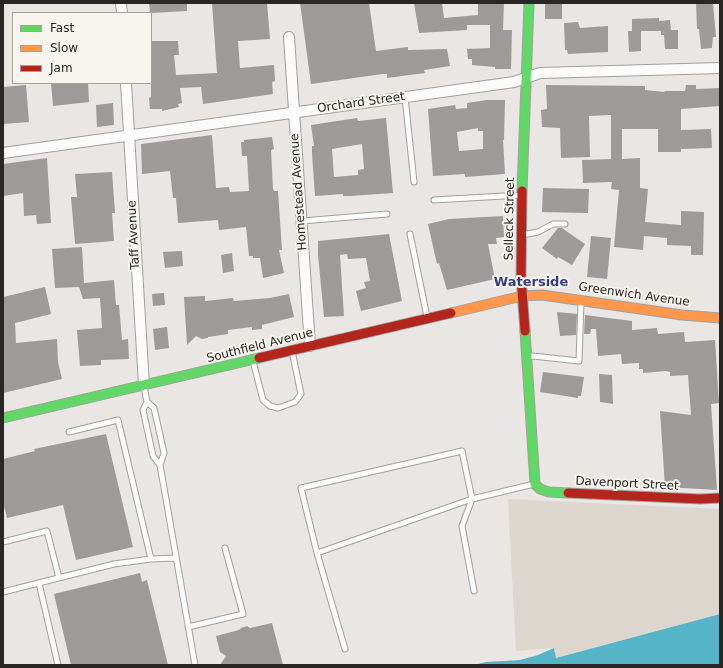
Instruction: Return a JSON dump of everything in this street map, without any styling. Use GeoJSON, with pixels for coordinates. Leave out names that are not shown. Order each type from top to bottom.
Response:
{"type":"FeatureCollection","features":[{"type":"Feature","properties":{"kind":"main road","name":"Selleck Street"},"geometry":{"type":"LineString","coordinates":[[529,3],[521,235],[522,296],[535,484]]}},
{"type":"Feature","properties":{"kind":"main road","name":"Greenwich Avenue"},"geometry":{"type":"LineString","coordinates":[[522,296],[542,295],[682,315],[720,318]]}},
{"type":"Feature","properties":{"kind":"main road","name":"Southfield Avenue"},"geometry":{"type":"LineString","coordinates":[[3,418],[522,296]]}},
{"type":"Feature","properties":{"kind":"main road","name":"Davenport Street"},"geometry":{"type":"LineString","coordinates":[[535,484],[540,489],[549,492],[700,499],[720,498]]}},
{"type":"Feature","properties":{"kind":"street","name":"Homestead Avenue"},"geometry":{"type":"LineString","coordinates":[[289,37],[310,346]]}},
{"type":"Feature","properties":{"kind":"street","name":"Orchard Street"},"geometry":{"type":"LineString","coordinates":[[3,153],[514,82],[540,73],[720,68]]}},
{"type":"Feature","properties":{"kind":"street","name":"Taff Avenue"},"geometry":{"type":"LineString","coordinates":[[126,84],[144,386]]}},
{"type":"Feature","properties":{"kind":"lane"},"geometry":{"type":"LineString","coordinates":[[405,97],[414,182]]}},
{"type":"Feature","properties":{"kind":"lane"},"geometry":{"type":"LineString","coordinates":[[434,200],[522,194]]}},
{"type":"Feature","properties":{"kind":"lane"},"geometry":{"type":"LineString","coordinates":[[302,221],[387,214]]}},
{"type":"Feature","properties":{"kind":"lane"},"geometry":{"type":"LineString","coordinates":[[521,235],[538,232],[554,224],[565,224]]}},
{"type":"Feature","properties":{"kind":"lane"},"geometry":{"type":"LineString","coordinates":[[410,234],[427,318]]}},
{"type":"Feature","properties":{"kind":"lane"},"geometry":{"type":"LineString","coordinates":[[526,357],[533,356],[580,361],[581,300]]}},
{"type":"Feature","properties":{"kind":"lane"},"geometry":{"type":"LineString","coordinates":[[253,360],[263,400],[270,406],[278,408],[295,402],[301,394],[292,351]]}},
{"type":"Feature","properties":{"kind":"lane"},"geometry":{"type":"LineString","coordinates":[[144,386],[147,402],[143,410],[153,456],[160,465],[196,665]]}},
{"type":"Feature","properties":{"kind":"lane"},"geometry":{"type":"LineString","coordinates":[[147,402],[154,408],[164,453],[160,465]]}},
{"type":"Feature","properties":{"kind":"lane"},"geometry":{"type":"LineString","coordinates":[[69,432],[118,420],[151,559]]}},
{"type":"Feature","properties":{"kind":"lane"},"geometry":{"type":"LineString","coordinates":[[345,649],[317,553],[301,488],[462,451],[472,499],[462,526],[474,591]]}},
{"type":"Feature","properties":{"kind":"lane"},"geometry":{"type":"LineString","coordinates":[[317,553],[472,499],[535,484]]}},
{"type":"Feature","properties":{"kind":"lane"},"geometry":{"type":"LineString","coordinates":[[3,542],[47,531],[59,578]]}},
{"type":"Feature","properties":{"kind":"lane"},"geometry":{"type":"LineString","coordinates":[[188,627],[243,614],[225,548]]}},
{"type":"Feature","properties":{"kind":"lane"},"geometry":{"type":"LineString","coordinates":[[3,592],[114,564],[151,559],[176,558]]}},
{"type":"Feature","properties":{"kind":"lane"},"geometry":{"type":"LineString","coordinates":[[39,583],[58,665]]}},
{"type":"Feature","properties":{"kind":"shaded area"},"geometry":{"type":"Polygon","coordinates":[[[508,499],[720,509],[720,614],[555,658],[554,648],[516,651],[508,499]]]}},
{"type":"Feature","properties":{"kind":"water"},"geometry":{"type":"Polygon","coordinates":[[[720,614],[720,665],[474,665],[486,662],[520,660],[538,655],[554,648],[556,658],[720,614]]]}},
{"type":"Feature","properties":{"kind":"building"},"geometry":{"type":"Polygon","coordinates":[[[149,3],[187,3],[187,11],[150,12],[149,3]]]}},
{"type":"Feature","properties":{"kind":"building"},"geometry":{"type":"Polygon","coordinates":[[[212,3],[267,3],[270,39],[238,41],[240,68],[274,65],[275,81],[272,82],[273,94],[203,104],[201,87],[180,88],[182,103],[178,104],[179,107],[162,111],[162,109],[150,109],[149,98],[151,97],[152,84],[152,41],[178,41],[179,55],[174,55],[176,75],[217,73],[212,3]]]}},
{"type":"Feature","properties":{"kind":"building"},"geometry":{"type":"Polygon","coordinates":[[[300,3],[369,3],[376,51],[408,47],[408,50],[447,49],[450,66],[424,70],[425,73],[387,78],[387,74],[383,74],[311,84],[300,3]]]}},
{"type":"Feature","properties":{"kind":"building"},"geometry":{"type":"Polygon","coordinates":[[[414,3],[442,3],[444,18],[478,15],[478,3],[504,3],[503,30],[512,30],[511,69],[495,69],[495,67],[472,65],[472,59],[468,59],[467,49],[490,48],[490,25],[467,25],[467,30],[419,33],[414,3]]]}},
{"type":"Feature","properties":{"kind":"building"},"geometry":{"type":"Polygon","coordinates":[[[545,3],[562,3],[562,19],[545,19],[545,3]]]}},
{"type":"Feature","properties":{"kind":"building"},"geometry":{"type":"Polygon","coordinates":[[[696,3],[713,3],[716,37],[713,37],[712,48],[701,49],[699,29],[697,29],[696,3]]]}},
{"type":"Feature","properties":{"kind":"building"},"geometry":{"type":"Polygon","coordinates":[[[659,18],[659,21],[670,20],[671,30],[678,30],[678,49],[665,49],[664,35],[661,35],[661,31],[641,31],[641,51],[629,52],[628,31],[632,31],[632,19],[659,18]]]}},
{"type":"Feature","properties":{"kind":"building"},"geometry":{"type":"Polygon","coordinates":[[[578,22],[580,28],[608,26],[608,52],[568,54],[567,50],[565,50],[564,23],[578,22]]]}},
{"type":"Feature","properties":{"kind":"building"},"geometry":{"type":"Polygon","coordinates":[[[51,84],[88,84],[89,102],[53,106],[51,84]]]}},
{"type":"Feature","properties":{"kind":"building"},"geometry":{"type":"Polygon","coordinates":[[[26,85],[29,122],[3,124],[3,87],[26,85]]]}},
{"type":"Feature","properties":{"kind":"building"},"geometry":{"type":"Polygon","coordinates":[[[546,85],[645,86],[645,90],[664,92],[685,91],[686,85],[696,85],[696,89],[720,88],[720,106],[681,109],[681,130],[711,129],[712,148],[681,149],[681,152],[658,152],[658,129],[622,129],[622,159],[640,158],[640,188],[648,189],[645,222],[681,225],[681,211],[704,212],[703,255],[691,255],[691,246],[667,245],[667,238],[644,236],[643,250],[614,247],[619,190],[611,189],[612,182],[583,183],[582,160],[611,159],[611,115],[589,116],[590,157],[561,158],[560,128],[542,127],[541,110],[547,109],[546,85]]]}},
{"type":"Feature","properties":{"kind":"building"},"geometry":{"type":"Polygon","coordinates":[[[487,100],[505,100],[503,140],[505,174],[465,177],[465,174],[433,176],[428,109],[455,105],[456,109],[467,108],[467,103],[487,100]],[[478,128],[457,132],[459,151],[483,149],[483,131],[478,131],[478,128]]]}},
{"type":"Feature","properties":{"kind":"building"},"geometry":{"type":"Polygon","coordinates":[[[113,103],[114,125],[97,127],[96,105],[113,103]]]}},
{"type":"Feature","properties":{"kind":"building"},"geometry":{"type":"Polygon","coordinates":[[[357,118],[358,121],[386,118],[393,193],[350,196],[343,196],[343,194],[315,196],[312,153],[312,146],[314,146],[311,125],[357,118]],[[362,144],[332,149],[334,177],[358,175],[358,170],[364,169],[362,144]]]}},
{"type":"Feature","properties":{"kind":"building"},"geometry":{"type":"Polygon","coordinates":[[[212,135],[216,188],[229,187],[230,192],[249,191],[247,156],[242,156],[241,142],[244,142],[244,140],[272,137],[274,149],[271,150],[273,189],[274,191],[278,191],[282,250],[279,250],[284,273],[263,278],[260,258],[253,258],[253,256],[249,256],[246,227],[219,230],[218,220],[178,223],[176,198],[173,198],[170,171],[142,174],[141,144],[212,135]]]}},
{"type":"Feature","properties":{"kind":"building"},"geometry":{"type":"Polygon","coordinates":[[[47,158],[51,223],[37,224],[36,215],[24,216],[23,193],[3,196],[3,164],[47,158]]]}},
{"type":"Feature","properties":{"kind":"building"},"geometry":{"type":"Polygon","coordinates":[[[112,172],[115,213],[112,213],[114,241],[75,244],[71,197],[77,197],[75,174],[112,172]]]}},
{"type":"Feature","properties":{"kind":"building"},"geometry":{"type":"Polygon","coordinates":[[[543,188],[589,189],[588,213],[542,212],[543,188]]]}},
{"type":"Feature","properties":{"kind":"building"},"geometry":{"type":"Polygon","coordinates":[[[503,216],[504,237],[496,238],[497,244],[488,244],[495,279],[447,290],[439,263],[437,264],[428,224],[449,219],[503,216]]]}},
{"type":"Feature","properties":{"kind":"building"},"geometry":{"type":"Polygon","coordinates":[[[558,228],[562,228],[585,244],[572,265],[558,257],[557,259],[542,248],[558,228]]]}},
{"type":"Feature","properties":{"kind":"building"},"geometry":{"type":"Polygon","coordinates":[[[389,234],[402,301],[361,311],[356,291],[366,288],[364,282],[370,281],[366,258],[348,259],[347,254],[340,255],[344,316],[324,317],[318,241],[389,234]]]}},
{"type":"Feature","properties":{"kind":"building"},"geometry":{"type":"Polygon","coordinates":[[[591,236],[611,238],[607,279],[587,277],[591,236]]]}},
{"type":"Feature","properties":{"kind":"building"},"geometry":{"type":"Polygon","coordinates":[[[82,247],[84,283],[114,280],[116,305],[119,305],[122,340],[128,339],[129,359],[101,360],[101,365],[80,366],[77,330],[102,328],[100,298],[83,299],[79,287],[55,288],[52,249],[82,247]]]}},
{"type":"Feature","properties":{"kind":"building"},"geometry":{"type":"Polygon","coordinates":[[[182,251],[183,266],[165,268],[163,252],[182,251]]]}},
{"type":"Feature","properties":{"kind":"building"},"geometry":{"type":"Polygon","coordinates":[[[232,253],[234,271],[223,273],[221,255],[232,253]]]}},
{"type":"Feature","properties":{"kind":"building"},"geometry":{"type":"Polygon","coordinates":[[[45,287],[51,314],[15,323],[16,343],[57,339],[58,362],[62,379],[3,393],[3,297],[45,287]]]}},
{"type":"Feature","properties":{"kind":"building"},"geometry":{"type":"Polygon","coordinates":[[[164,293],[165,305],[153,306],[152,294],[164,293]]]}},
{"type":"Feature","properties":{"kind":"building"},"geometry":{"type":"Polygon","coordinates":[[[289,294],[294,317],[262,325],[262,329],[252,330],[252,327],[228,330],[228,334],[202,339],[196,336],[187,345],[184,297],[205,296],[205,301],[233,298],[234,301],[270,298],[289,294]]]}},
{"type":"Feature","properties":{"kind":"building"},"geometry":{"type":"Polygon","coordinates":[[[557,312],[577,314],[576,335],[560,336],[557,312]]]}},
{"type":"Feature","properties":{"kind":"building"},"geometry":{"type":"Polygon","coordinates":[[[585,315],[632,321],[632,330],[657,328],[658,334],[684,332],[685,342],[715,340],[719,403],[711,404],[717,490],[665,487],[660,411],[691,415],[688,375],[670,376],[670,372],[666,371],[643,373],[643,369],[639,369],[639,363],[622,364],[621,354],[598,356],[596,329],[591,329],[590,334],[584,334],[585,315]]]}},
{"type":"Feature","properties":{"kind":"building"},"geometry":{"type":"Polygon","coordinates":[[[167,327],[169,348],[155,350],[153,329],[167,327]]]}},
{"type":"Feature","properties":{"kind":"building"},"geometry":{"type":"Polygon","coordinates":[[[543,372],[584,377],[581,396],[578,396],[578,398],[540,392],[543,372]]]}},
{"type":"Feature","properties":{"kind":"building"},"geometry":{"type":"Polygon","coordinates":[[[599,374],[612,375],[613,404],[600,402],[599,374]]]}},
{"type":"Feature","properties":{"kind":"building"},"geometry":{"type":"Polygon","coordinates":[[[106,434],[133,547],[76,560],[63,505],[7,518],[3,502],[3,459],[35,451],[34,449],[106,434]]]}},
{"type":"Feature","properties":{"kind":"building"},"geometry":{"type":"Polygon","coordinates":[[[140,573],[142,582],[147,580],[168,665],[71,665],[54,594],[140,573]]]}},
{"type":"Feature","properties":{"kind":"building"},"geometry":{"type":"Polygon","coordinates":[[[272,623],[283,665],[220,665],[226,656],[220,652],[216,636],[239,630],[247,626],[250,628],[272,623]]]}},
{"type":"Feature","properties":{"kind":"traffic: fast"},"geometry":{"type":"LineString","coordinates":[[522,191],[529,3]]}},
{"type":"Feature","properties":{"kind":"traffic: fast"},"geometry":{"type":"LineString","coordinates":[[525,331],[535,484],[540,489],[549,492],[568,493]]}},
{"type":"Feature","properties":{"kind":"traffic: fast"},"geometry":{"type":"LineString","coordinates":[[3,418],[259,358]]}},
{"type":"Feature","properties":{"kind":"traffic: slow"},"geometry":{"type":"LineString","coordinates":[[451,313],[522,296],[542,295],[682,315],[720,318]]}},
{"type":"Feature","properties":{"kind":"traffic: jam"},"geometry":{"type":"LineString","coordinates":[[522,191],[521,277],[525,331]]}},
{"type":"Feature","properties":{"kind":"traffic: jam"},"geometry":{"type":"LineString","coordinates":[[259,358],[451,313]]}},
{"type":"Feature","properties":{"kind":"traffic: jam"},"geometry":{"type":"LineString","coordinates":[[568,493],[700,499],[720,498]]}},
{"type":"Feature","properties":{"kind":"district","name":"Waterside"},"geometry":{"type":"Point","coordinates":[531,283]}}]}
